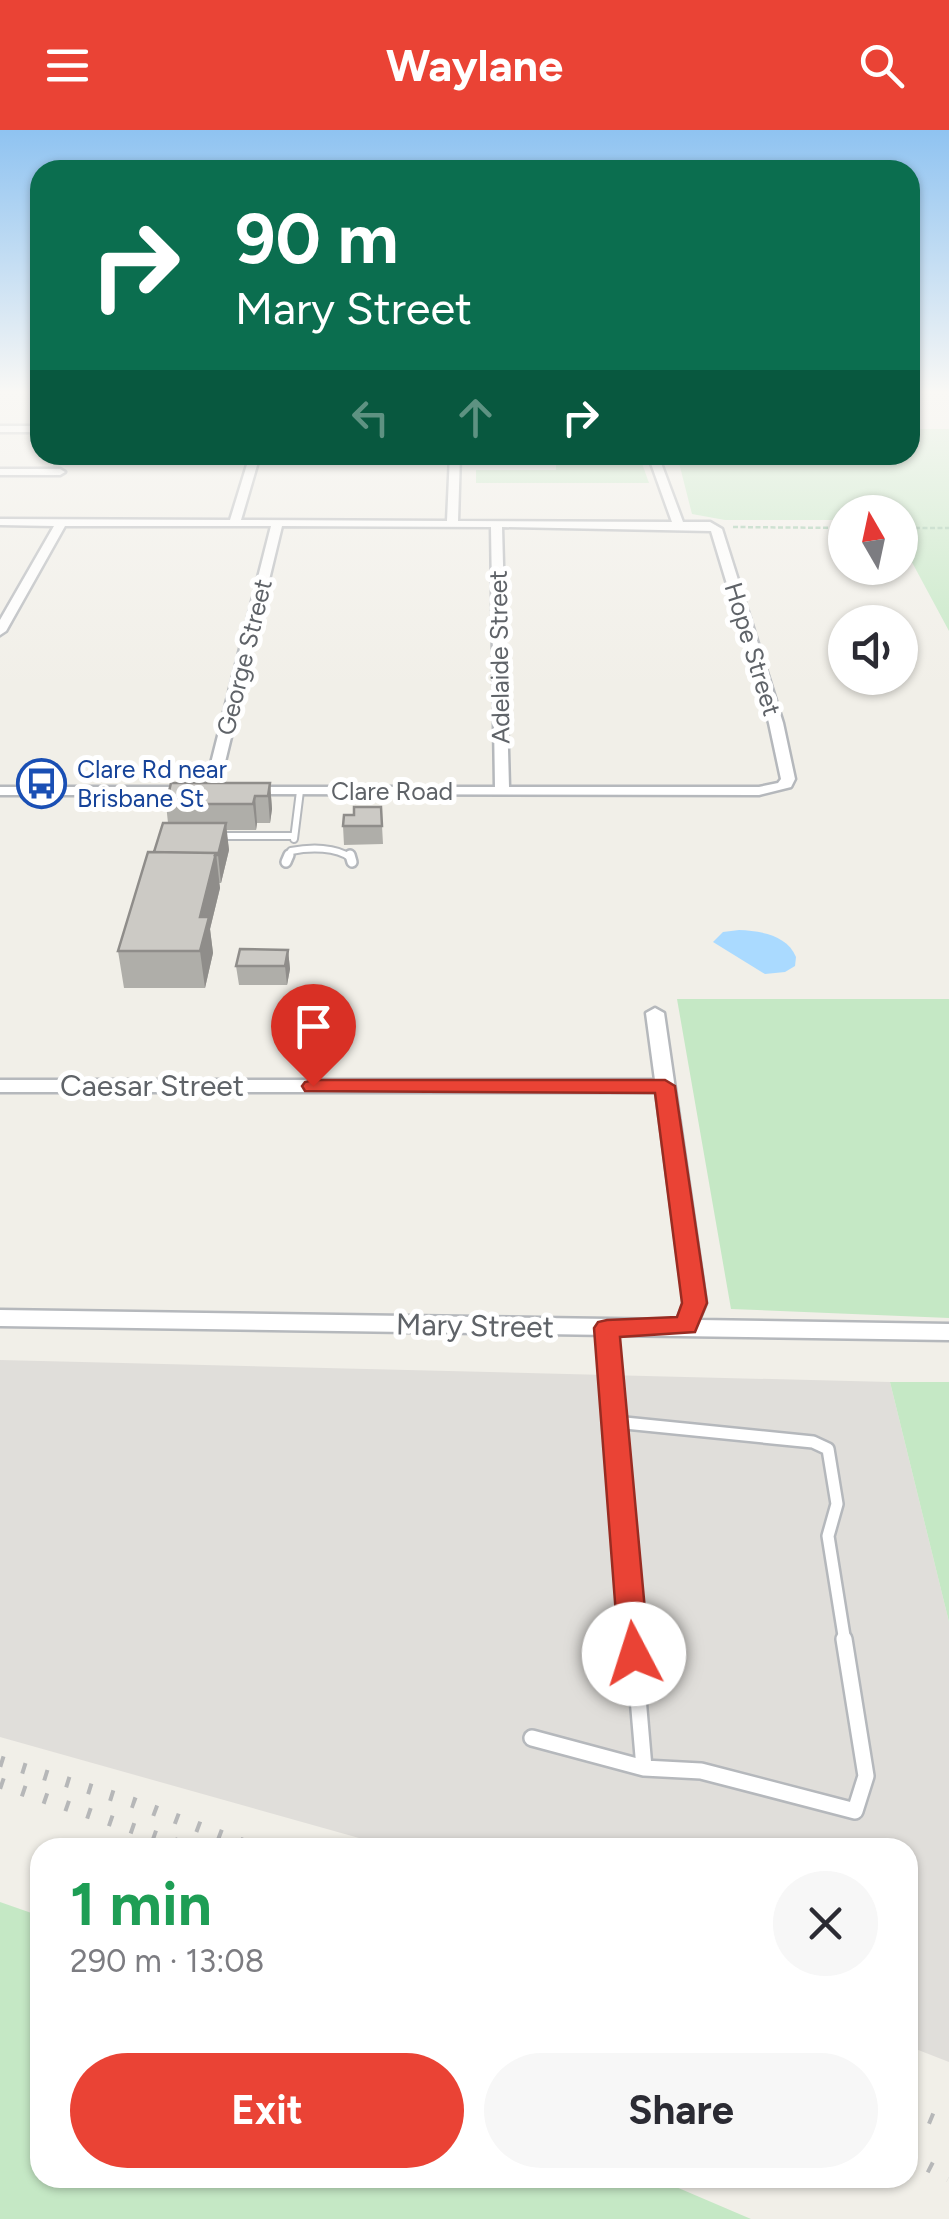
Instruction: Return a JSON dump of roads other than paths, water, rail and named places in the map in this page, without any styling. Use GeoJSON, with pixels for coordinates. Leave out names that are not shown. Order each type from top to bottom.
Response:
{"type":"FeatureCollection","features":[{"type":"Feature","properties":{"kind":"street"},"geometry":{"type":"LineString","coordinates":[[235,522],[244,492]]}},
{"type":"Feature","properties":{"kind":"street"},"geometry":{"type":"LineString","coordinates":[[452,522],[453,492]]}},
{"type":"Feature","properties":{"kind":"street"},"geometry":{"type":"LineString","coordinates":[[0,522],[678,522],[667,492]]}},
{"type":"Feature","properties":{"kind":"street"},"geometry":{"type":"LineString","coordinates":[[0,631],[61,522]]}},
{"type":"Feature","properties":{"kind":"street","name":"George Street"},"geometry":{"type":"LineString","coordinates":[[211,791],[278,522]]}},
{"type":"Feature","properties":{"kind":"street","name":"Adelaide Street"},"geometry":{"type":"LineString","coordinates":[[496,522],[502,791]]}},
{"type":"Feature","properties":{"kind":"street","name":"Hope Street"},"geometry":{"type":"LineString","coordinates":[[678,522],[716,529],[776,723],[788,779],[784,787]]}},
{"type":"Feature","properties":{"kind":"street","name":"Clare Road"},"geometry":{"type":"LineString","coordinates":[[0,791],[758,791],[784,787]]}},
{"type":"Feature","properties":{"kind":"street"},"geometry":{"type":"LineString","coordinates":[[655,1013],[695,1303],[686,1326]]}},
{"type":"Feature","properties":{"kind":"street","name":"Caesar Street"},"geometry":{"type":"LineString","coordinates":[[0,1086],[665,1086]]}},
{"type":"Feature","properties":{"kind":"street","name":"Mary Street"},"geometry":{"type":"LineString","coordinates":[[0,1318],[949,1332]]}},
{"type":"Feature","properties":{"kind":"lane"},"geometry":{"type":"LineString","coordinates":[[300,791],[294,836],[300,848]]}},
{"type":"Feature","properties":{"kind":"lane"},"geometry":{"type":"LineString","coordinates":[[197,836],[294,836]]}},
{"type":"Feature","properties":{"kind":"lane"},"geometry":{"type":"LineString","coordinates":[[286,862],[292,851],[300,848],[350,854],[352,862]]}},
{"type":"Feature","properties":{"kind":"lane"},"geometry":{"type":"LineString","coordinates":[[607,1328],[644,1768]]}},
{"type":"Feature","properties":{"kind":"lane"},"geometry":{"type":"LineString","coordinates":[[532,1738],[644,1768],[701,1771],[855,1810],[866,1776],[828,1536],[837,1504],[828,1449],[813,1442],[615,1422]]}},
{"type":"Feature","properties":{"kind":"water"},"geometry":{"type":"Polygon","coordinates":[[[739,930],[780,939],[796,957],[795,966],[785,972],[765,974],[713,942],[723,932],[739,930]]]}},
{"type":"Feature","properties":{"kind":"railway"},"geometry":{"type":"LineString","coordinates":[[0,1761],[132,1802],[228,1838]]}},
{"type":"Feature","properties":{"kind":"railway"},"geometry":{"type":"LineString","coordinates":[[0,1783],[161,1838]]}},
{"type":"Feature","properties":{"kind":"railway"},"geometry":{"type":"LineString","coordinates":[[918,2113],[949,2126]]}},
{"type":"Feature","properties":{"kind":"railway"},"geometry":{"type":"LineString","coordinates":[[918,2161],[949,2177]]}},
{"type":"Feature","properties":{"kind":"place","name":"Clare Rd near Brisbane St"},"geometry":{"type":"Point","coordinates":[42,783]}}]}
